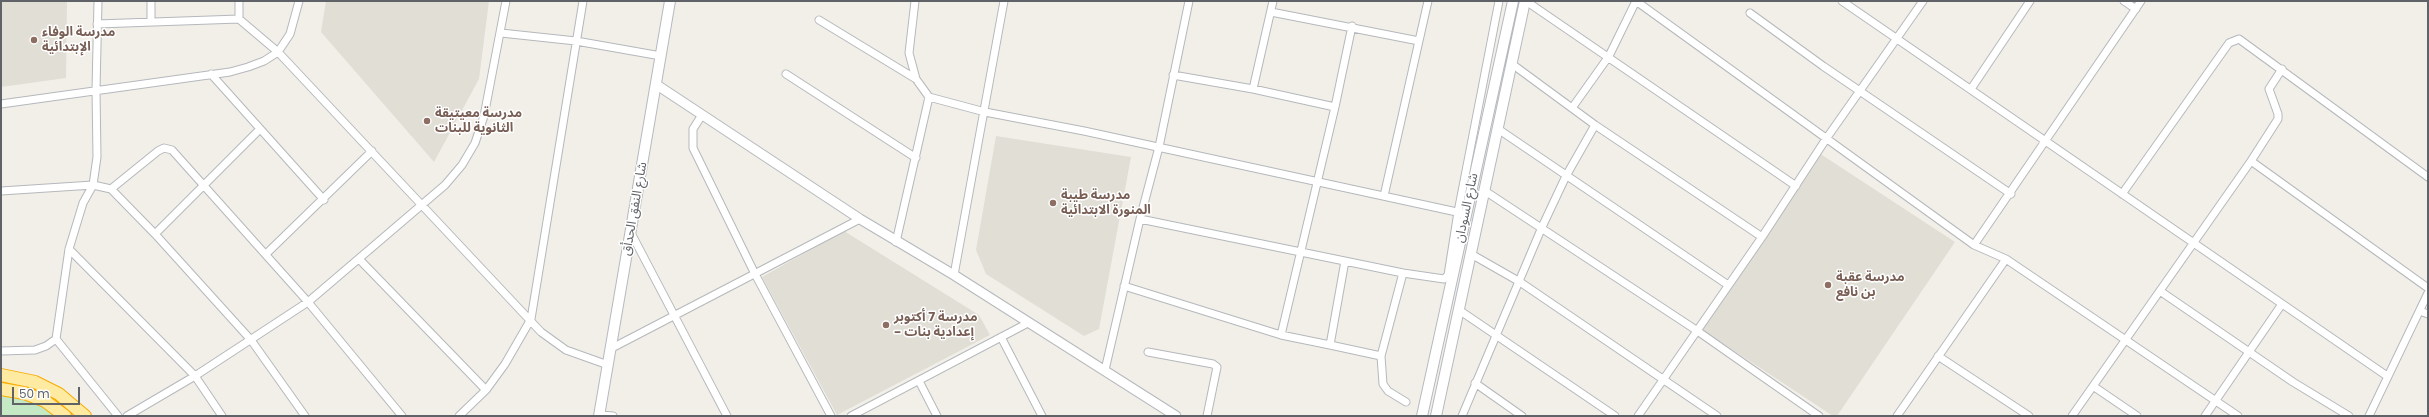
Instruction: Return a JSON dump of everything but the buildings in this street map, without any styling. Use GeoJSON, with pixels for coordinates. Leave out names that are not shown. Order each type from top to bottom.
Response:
{"type":"FeatureCollection","features":[{"type":"Feature","properties":{"kind":"highway"},"geometry":{"type":"LineString","coordinates":[[1,375],[35,382],[59,394],[85,416]]}},
{"type":"Feature","properties":{"kind":"highway"},"geometry":{"type":"LineString","coordinates":[[1,389],[24,393],[44,401],[66,416]]}},
{"type":"Feature","properties":{"kind":"main road","name":"شارع النفق الحدأق"},"geometry":{"type":"LineString","coordinates":[[600,415],[670,1]]}},
{"type":"Feature","properties":{"kind":"main road","name":"شارع السودان"},"geometry":{"type":"LineString","coordinates":[[1422,416],[1462,213],[1513,1]]}},
{"type":"Feature","properties":{"kind":"main road","name":"شارع السودان"},"geometry":{"type":"LineString","coordinates":[[1436,416],[1526,1]]}},
{"type":"Feature","properties":{"kind":"main road"},"geometry":{"type":"LineString","coordinates":[[1425,403],[1438,405]]}},
{"type":"Feature","properties":{"kind":"street"},"geometry":{"type":"LineString","coordinates":[[1,351],[35,350],[46,346],[56,339],[69,250],[83,203],[92,185],[97,157],[96,90],[98,1]]}},
{"type":"Feature","properties":{"kind":"street"},"geometry":{"type":"LineString","coordinates":[[151,1],[151,21]]}},
{"type":"Feature","properties":{"kind":"street"},"geometry":{"type":"LineString","coordinates":[[239,1],[239,20]]}},
{"type":"Feature","properties":{"kind":"street"},"geometry":{"type":"LineString","coordinates":[[1,104],[230,72],[248,67],[264,61],[278,52],[290,34],[298,1]]}},
{"type":"Feature","properties":{"kind":"street"},"geometry":{"type":"LineString","coordinates":[[127,416],[195,376],[308,302],[360,260],[421,206],[462,165],[475,142],[484,116],[506,1]]}},
{"type":"Feature","properties":{"kind":"street"},"geometry":{"type":"LineString","coordinates":[[459,416],[486,390],[505,364],[530,319],[583,1]]}},
{"type":"Feature","properties":{"kind":"street"},"geometry":{"type":"LineString","coordinates":[[915,1],[909,53],[916,80]]}},
{"type":"Feature","properties":{"kind":"street"},"geometry":{"type":"LineString","coordinates":[[954,274],[985,112],[1004,1]]}},
{"type":"Feature","properties":{"kind":"street"},"geometry":{"type":"LineString","coordinates":[[1105,370],[1140,219],[1159,147],[1189,1]]}},
{"type":"Feature","properties":{"kind":"street"},"geometry":{"type":"LineString","coordinates":[[1253,89],[1273,1]]}},
{"type":"Feature","properties":{"kind":"street"},"geometry":{"type":"LineString","coordinates":[[1384,196],[1428,1]]}},
{"type":"Feature","properties":{"kind":"street"},"geometry":{"type":"LineString","coordinates":[[1140,219],[1440,280],[1448,275],[1462,213],[1499,1]]}},
{"type":"Feature","properties":{"kind":"street"},"geometry":{"type":"LineString","coordinates":[[1526,1],[1609,56],[1654,90],[1796,186]]}},
{"type":"Feature","properties":{"kind":"street"},"geometry":{"type":"LineString","coordinates":[[1572,108],[1609,56],[1636,1],[1974,245],[2006,259],[2238,416]]}},
{"type":"Feature","properties":{"kind":"street"},"geometry":{"type":"LineString","coordinates":[[1842,1],[2387,376]]}},
{"type":"Feature","properties":{"kind":"street"},"geometry":{"type":"LineString","coordinates":[[1638,416],[1696,330],[1762,237],[1826,139],[1923,1]]}},
{"type":"Feature","properties":{"kind":"street"},"geometry":{"type":"LineString","coordinates":[[1971,89],[2030,1]]}},
{"type":"Feature","properties":{"kind":"street"},"geometry":{"type":"LineString","coordinates":[[2124,1],[2136,9]]}},
{"type":"Feature","properties":{"kind":"street"},"geometry":{"type":"LineString","coordinates":[[1974,245],[2011,194],[2141,1]]}},
{"type":"Feature","properties":{"kind":"street"},"geometry":{"type":"LineString","coordinates":[[1270,12],[1352,26],[1420,41]]}},
{"type":"Feature","properties":{"kind":"street"},"geometry":{"type":"LineString","coordinates":[[1750,13],[1860,91],[2011,194]]}},
{"type":"Feature","properties":{"kind":"street"},"geometry":{"type":"LineString","coordinates":[[97,24],[151,21],[239,20],[278,52],[372,151],[421,206],[541,332],[555,343],[608,365]]}},
{"type":"Feature","properties":{"kind":"street"},"geometry":{"type":"LineString","coordinates":[[819,20],[916,80],[929,97],[985,112],[1318,180],[1462,213]]}},
{"type":"Feature","properties":{"kind":"street"},"geometry":{"type":"LineString","coordinates":[[1280,335],[1335,108],[1352,26]]}},
{"type":"Feature","properties":{"kind":"street"},"geometry":{"type":"LineString","coordinates":[[501,33],[576,41],[661,56]]}},
{"type":"Feature","properties":{"kind":"street"},"geometry":{"type":"LineString","coordinates":[[2122,194],[2229,43],[2234,39],[2244,41],[2428,177]]}},
{"type":"Feature","properties":{"kind":"street"},"geometry":{"type":"LineString","coordinates":[[1512,64],[1595,125],[1762,237]]}},
{"type":"Feature","properties":{"kind":"street"},"geometry":{"type":"LineString","coordinates":[[2072,416],[2251,161],[2278,119],[2278,114],[2269,89],[2282,69]]}},
{"type":"Feature","properties":{"kind":"street"},"geometry":{"type":"LineString","coordinates":[[211,74],[324,200]]}},
{"type":"Feature","properties":{"kind":"street"},"geometry":{"type":"LineString","coordinates":[[786,74],[916,158]]}},
{"type":"Feature","properties":{"kind":"street"},"geometry":{"type":"LineString","coordinates":[[1173,75],[1253,89],[1335,108]]}},
{"type":"Feature","properties":{"kind":"street"},"geometry":{"type":"LineString","coordinates":[[657,85],[896,242],[954,274],[1028,323],[1176,416]]}},
{"type":"Feature","properties":{"kind":"street"},"geometry":{"type":"LineString","coordinates":[[896,242],[929,97]]}},
{"type":"Feature","properties":{"kind":"street"},"geometry":{"type":"LineString","coordinates":[[702,115],[693,129],[693,148],[755,274],[831,416]]}},
{"type":"Feature","properties":{"kind":"street"},"geometry":{"type":"LineString","coordinates":[[1462,416],[1542,227],[1566,176],[1595,125]]}},
{"type":"Feature","properties":{"kind":"street"},"geometry":{"type":"LineString","coordinates":[[155,234],[203,184],[260,129]]}},
{"type":"Feature","properties":{"kind":"street"},"geometry":{"type":"LineString","coordinates":[[1498,129],[1728,285]]}},
{"type":"Feature","properties":{"kind":"street"},"geometry":{"type":"LineString","coordinates":[[111,189],[158,151],[164,148],[172,150],[308,302],[402,416]]}},
{"type":"Feature","properties":{"kind":"street"},"geometry":{"type":"LineString","coordinates":[[266,254],[324,200],[372,151]]}},
{"type":"Feature","properties":{"kind":"street"},"geometry":{"type":"LineString","coordinates":[[2251,161],[2428,288]]}},
{"type":"Feature","properties":{"kind":"street"},"geometry":{"type":"LineString","coordinates":[[1,191],[92,185],[111,189],[155,234],[251,340],[305,416]]}},
{"type":"Feature","properties":{"kind":"street"},"geometry":{"type":"LineString","coordinates":[[1484,191],[1542,227],[1696,330],[1819,416]]}},
{"type":"Feature","properties":{"kind":"street"},"geometry":{"type":"LineString","coordinates":[[612,348],[860,219]]}},
{"type":"Feature","properties":{"kind":"street"},"geometry":{"type":"LineString","coordinates":[[631,234],[727,416]]}},
{"type":"Feature","properties":{"kind":"street"},"geometry":{"type":"LineString","coordinates":[[69,250],[195,376],[222,416]]}},
{"type":"Feature","properties":{"kind":"street"},"geometry":{"type":"LineString","coordinates":[[1471,254],[1520,282],[1664,378],[1717,416]]}},
{"type":"Feature","properties":{"kind":"street"},"geometry":{"type":"LineString","coordinates":[[1897,416],[2006,259]]}},
{"type":"Feature","properties":{"kind":"street"},"geometry":{"type":"LineString","coordinates":[[360,260],[486,390]]}},
{"type":"Feature","properties":{"kind":"street"},"geometry":{"type":"LineString","coordinates":[[1330,345],[1345,261]]}},
{"type":"Feature","properties":{"kind":"street"},"geometry":{"type":"LineString","coordinates":[[1403,273],[1381,356],[1383,384],[1388,391],[1406,402]]}},
{"type":"Feature","properties":{"kind":"street"},"geometry":{"type":"LineString","coordinates":[[1124,286],[1280,335],[1381,356]]}},
{"type":"Feature","properties":{"kind":"street"},"geometry":{"type":"LineString","coordinates":[[2160,291],[2248,352],[2349,416]]}},
{"type":"Feature","properties":{"kind":"street"},"geometry":{"type":"LineString","coordinates":[[2369,416],[2428,293]]}},
{"type":"Feature","properties":{"kind":"street"},"geometry":{"type":"LineString","coordinates":[[2205,416],[2282,304]]}},
{"type":"Feature","properties":{"kind":"street"},"geometry":{"type":"LineString","coordinates":[[1459,310],[1615,416]]}},
{"type":"Feature","properties":{"kind":"street"},"geometry":{"type":"LineString","coordinates":[[2420,311],[2428,314]]}},
{"type":"Feature","properties":{"kind":"street"},"geometry":{"type":"LineString","coordinates":[[851,416],[1028,323]]}},
{"type":"Feature","properties":{"kind":"street"},"geometry":{"type":"LineString","coordinates":[[1001,337],[1042,416]]}},
{"type":"Feature","properties":{"kind":"street"},"geometry":{"type":"LineString","coordinates":[[56,339],[118,416]]}},
{"type":"Feature","properties":{"kind":"street"},"geometry":{"type":"LineString","coordinates":[[1148,352],[1213,364],[1217,367],[1207,416]]}},
{"type":"Feature","properties":{"kind":"street"},"geometry":{"type":"LineString","coordinates":[[1938,356],[2029,416]]}},
{"type":"Feature","properties":{"kind":"street"},"geometry":{"type":"LineString","coordinates":[[919,381],[937,416]]}},
{"type":"Feature","properties":{"kind":"street"},"geometry":{"type":"LineString","coordinates":[[1475,383],[1522,416]]}},
{"type":"Feature","properties":{"kind":"street"},"geometry":{"type":"LineString","coordinates":[[2093,386],[2137,416]]}},
{"type":"Feature","properties":{"kind":"street"},"geometry":{"type":"LineString","coordinates":[[600,415],[613,416]]}},
{"type":"Feature","properties":{"kind":"shaded area","name":"مدرسة الوفاء الإبتدائية"},"geometry":{"type":"Polygon","coordinates":[[[1,1],[67,1],[66,78],[1,87],[1,1]]]}},
{"type":"Feature","properties":{"kind":"shaded area","name":"مدرسة معيتيقة الثانوية للبنات"},"geometry":{"type":"Polygon","coordinates":[[[326,1],[489,1],[479,79],[434,162],[321,32],[326,1]]]}},
{"type":"Feature","properties":{"kind":"shaded area","name":"مدرسة طيبة المنورة الابتدائية"},"geometry":{"type":"Polygon","coordinates":[[[996,136],[1131,157],[1099,329],[1084,336],[986,274],[976,250],[996,136]]]}},
{"type":"Feature","properties":{"kind":"shaded area","name":"مدرسة عقبة بن نافع"},"geometry":{"type":"Polygon","coordinates":[[[1819,153],[1955,242],[1837,416],[1833,416],[1701,329],[1819,153]]]}},
{"type":"Feature","properties":{"kind":"shaded area","name":"مدرسة 7 أكتوبر - إعدادية بنات"},"geometry":{"type":"Polygon","coordinates":[[[844,231],[979,315],[990,335],[837,415],[762,277],[844,231]]]}},
{"type":"Feature","properties":{"kind":"green space"},"geometry":{"type":"Polygon","coordinates":[[[1,391],[24,395],[61,416],[1,416],[1,391]]]}},
{"type":"Feature","properties":{"kind":"place","name":"مدرسة الوفاء الإبتدائية"},"geometry":{"type":"Point","coordinates":[34,40]}},
{"type":"Feature","properties":{"kind":"place","name":"مدرسة معيتيقة الثانوية للبنات"},"geometry":{"type":"Point","coordinates":[427,121]}},
{"type":"Feature","properties":{"kind":"place","name":"مدرسة طيبة المنورة الابتدائية"},"geometry":{"type":"Point","coordinates":[1053,203]}},
{"type":"Feature","properties":{"kind":"place","name":"مدرسة عقبة بن نافع"},"geometry":{"type":"Point","coordinates":[1828,285]}},
{"type":"Feature","properties":{"kind":"place","name":"مدرسة 7 أكتوبر - إعدادية بنات"},"geometry":{"type":"Point","coordinates":[886,325]}}]}
